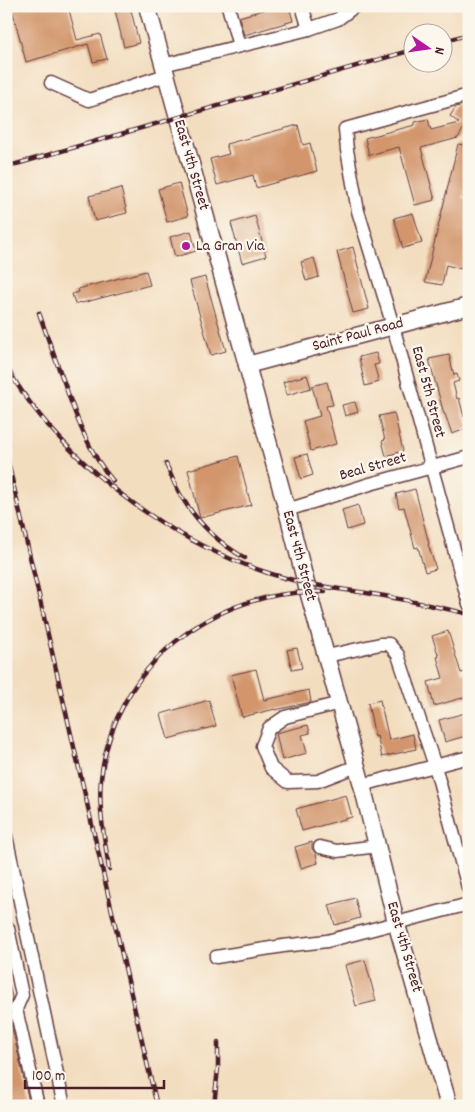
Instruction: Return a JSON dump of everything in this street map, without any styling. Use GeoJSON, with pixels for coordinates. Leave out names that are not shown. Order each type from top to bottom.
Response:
{"type":"FeatureCollection","features":[{"type":"Feature","properties":{"kind":"main road","name":"East 4th Street"},"geometry":{"type":"LineString","coordinates":[[147,6],[340,703],[396,922],[449,1106]]}},
{"type":"Feature","properties":{"kind":"main road","name":"Saint Paul Road"},"geometry":{"type":"LineString","coordinates":[[247,365],[468,308]]}},
{"type":"Feature","properties":{"kind":"street"},"geometry":{"type":"LineString","coordinates":[[228,6],[239,46]]}},
{"type":"Feature","properties":{"kind":"street"},"geometry":{"type":"LineString","coordinates":[[302,6],[309,29]]}},
{"type":"Feature","properties":{"kind":"street"},"geometry":{"type":"LineString","coordinates":[[51,83],[89,100],[164,70],[239,46],[309,29],[338,19],[355,6]]}},
{"type":"Feature","properties":{"kind":"street","name":"East 5th Street"},"geometry":{"type":"LineString","coordinates":[[469,95],[345,129],[358,211],[393,326],[469,604]]}},
{"type":"Feature","properties":{"kind":"street","name":"Beal Street"},"geometry":{"type":"LineString","coordinates":[[287,510],[370,484],[469,457]]}},
{"type":"Feature","properties":{"kind":"street"},"geometry":{"type":"LineString","coordinates":[[327,656],[380,644],[389,644],[398,655],[435,766],[469,891]]}},
{"type":"Feature","properties":{"kind":"street"},"geometry":{"type":"LineString","coordinates":[[340,703],[285,717],[269,728],[262,746],[271,768],[288,782],[318,781],[357,766]]}},
{"type":"Feature","properties":{"kind":"street"},"geometry":{"type":"LineString","coordinates":[[362,785],[469,757]]}},
{"type":"Feature","properties":{"kind":"street"},"geometry":{"type":"LineString","coordinates":[[6,836],[64,1106]]}},
{"type":"Feature","properties":{"kind":"street"},"geometry":{"type":"LineString","coordinates":[[320,846],[337,851],[378,846]]}},
{"type":"Feature","properties":{"kind":"street"},"geometry":{"type":"LineString","coordinates":[[216,957],[327,941],[469,904]]}},
{"type":"Feature","properties":{"kind":"street"},"geometry":{"type":"LineString","coordinates":[[24,919],[7,928],[22,995],[16,1009],[38,1106]]}},
{"type":"Feature","properties":{"kind":"building"},"geometry":{"type":"Polygon","coordinates":[[[11,6],[68,6],[77,40],[100,34],[107,59],[93,62],[88,44],[26,62],[11,6]]]}},
{"type":"Feature","properties":{"kind":"building"},"geometry":{"type":"Polygon","coordinates":[[[114,6],[130,6],[139,43],[124,47],[114,6]]]}},
{"type":"Feature","properties":{"kind":"building"},"geometry":{"type":"Polygon","coordinates":[[[277,6],[289,6],[293,21],[244,35],[239,17],[277,6]]]}},
{"type":"Feature","properties":{"kind":"building"},"geometry":{"type":"Polygon","coordinates":[[[469,103],[469,119],[458,138],[421,148],[435,200],[415,205],[399,147],[369,155],[365,138],[415,125],[415,122],[428,119],[431,130],[459,123],[450,116],[456,107],[469,103]]]}},
{"type":"Feature","properties":{"kind":"building"},"geometry":{"type":"Polygon","coordinates":[[[298,125],[303,145],[310,143],[317,171],[256,188],[253,175],[217,185],[210,159],[229,154],[226,144],[298,125]]]}},
{"type":"Feature","properties":{"kind":"building"},"geometry":{"type":"Polygon","coordinates":[[[458,144],[469,146],[469,173],[463,198],[469,199],[469,271],[446,265],[442,285],[425,282],[458,144]]]}},
{"type":"Feature","properties":{"kind":"building"},"geometry":{"type":"Polygon","coordinates":[[[179,183],[188,216],[167,222],[158,189],[179,183]]]}},
{"type":"Feature","properties":{"kind":"building"},"geometry":{"type":"Polygon","coordinates":[[[121,188],[127,213],[95,221],[89,196],[121,188]]]}},
{"type":"Feature","properties":{"kind":"building"},"geometry":{"type":"Polygon","coordinates":[[[413,213],[422,243],[403,248],[394,218],[413,213]]]}},
{"type":"Feature","properties":{"kind":"building"},"geometry":{"type":"Polygon","coordinates":[[[255,216],[266,256],[242,263],[231,223],[255,216]]]}},
{"type":"Feature","properties":{"kind":"building"},"geometry":{"type":"Polygon","coordinates":[[[191,231],[196,251],[175,257],[170,237],[191,231]]]}},
{"type":"Feature","properties":{"kind":"building"},"geometry":{"type":"Polygon","coordinates":[[[353,247],[369,309],[353,313],[337,252],[353,247]]]}},
{"type":"Feature","properties":{"kind":"building"},"geometry":{"type":"Polygon","coordinates":[[[314,258],[319,277],[306,281],[301,262],[314,258]]]}},
{"type":"Feature","properties":{"kind":"building"},"geometry":{"type":"Polygon","coordinates":[[[146,271],[150,285],[75,304],[72,294],[79,292],[78,289],[146,271]]]}},
{"type":"Feature","properties":{"kind":"building"},"geometry":{"type":"Polygon","coordinates":[[[205,277],[226,351],[211,355],[190,281],[205,277]]]}},
{"type":"Feature","properties":{"kind":"building"},"geometry":{"type":"Polygon","coordinates":[[[376,353],[379,364],[374,365],[379,382],[365,386],[359,357],[376,353]]]}},
{"type":"Feature","properties":{"kind":"building"},"geometry":{"type":"Polygon","coordinates":[[[449,355],[454,375],[457,374],[459,381],[453,383],[457,399],[459,398],[469,428],[452,434],[444,414],[429,359],[449,355]]]}},
{"type":"Feature","properties":{"kind":"building"},"geometry":{"type":"Polygon","coordinates":[[[307,375],[311,388],[287,395],[283,382],[307,375]]]}},
{"type":"Feature","properties":{"kind":"building"},"geometry":{"type":"Polygon","coordinates":[[[327,382],[333,405],[326,406],[336,444],[311,451],[303,421],[320,416],[312,386],[327,382]]]}},
{"type":"Feature","properties":{"kind":"building"},"geometry":{"type":"Polygon","coordinates":[[[355,402],[358,412],[345,416],[342,405],[355,402]]]}},
{"type":"Feature","properties":{"kind":"building"},"geometry":{"type":"Polygon","coordinates":[[[394,413],[403,451],[386,456],[382,441],[385,440],[379,416],[394,413]]]}},
{"type":"Feature","properties":{"kind":"building"},"geometry":{"type":"Polygon","coordinates":[[[307,454],[313,475],[301,479],[295,457],[307,454]]]}},
{"type":"Feature","properties":{"kind":"building"},"geometry":{"type":"Polygon","coordinates":[[[238,456],[251,505],[200,518],[188,470],[238,456]]]}},
{"type":"Feature","properties":{"kind":"building"},"geometry":{"type":"Polygon","coordinates":[[[415,489],[436,569],[425,572],[418,547],[415,548],[404,507],[399,508],[396,494],[415,489]]]}},
{"type":"Feature","properties":{"kind":"building"},"geometry":{"type":"Polygon","coordinates":[[[358,505],[363,525],[347,530],[342,510],[358,505]]]}},
{"type":"Feature","properties":{"kind":"building"},"geometry":{"type":"Polygon","coordinates":[[[448,631],[461,673],[465,672],[469,685],[469,696],[434,706],[428,682],[443,678],[432,636],[448,631]]]}},
{"type":"Feature","properties":{"kind":"building"},"geometry":{"type":"Polygon","coordinates":[[[297,648],[302,668],[292,670],[287,650],[297,648]]]}},
{"type":"Feature","properties":{"kind":"building"},"geometry":{"type":"Polygon","coordinates":[[[256,669],[264,700],[309,690],[311,702],[242,717],[231,675],[256,669]]]}},
{"type":"Feature","properties":{"kind":"building"},"geometry":{"type":"Polygon","coordinates":[[[209,700],[216,726],[168,739],[161,714],[209,700]]]}},
{"type":"Feature","properties":{"kind":"building"},"geometry":{"type":"Polygon","coordinates":[[[380,700],[389,740],[413,734],[416,749],[382,757],[377,736],[375,737],[368,703],[380,700]]]}},
{"type":"Feature","properties":{"kind":"building"},"geometry":{"type":"Polygon","coordinates":[[[469,712],[469,735],[445,742],[439,720],[469,712]]]}},
{"type":"Feature","properties":{"kind":"building"},"geometry":{"type":"Polygon","coordinates":[[[308,725],[310,733],[302,735],[307,753],[282,760],[276,733],[308,725]]]}},
{"type":"Feature","properties":{"kind":"building"},"geometry":{"type":"Polygon","coordinates":[[[346,795],[352,817],[302,831],[296,809],[346,795]]]}},
{"type":"Feature","properties":{"kind":"building"},"geometry":{"type":"Polygon","coordinates":[[[312,842],[312,849],[316,854],[318,863],[301,868],[295,847],[312,842]]]}},
{"type":"Feature","properties":{"kind":"building"},"geometry":{"type":"Polygon","coordinates":[[[355,898],[360,918],[335,925],[329,905],[355,898]]]}},
{"type":"Feature","properties":{"kind":"building"},"geometry":{"type":"Polygon","coordinates":[[[365,960],[376,1001],[356,1006],[345,965],[365,960]]]}},
{"type":"Feature","properties":{"kind":"building"},"geometry":{"type":"Polygon","coordinates":[[[9,985],[12,997],[8,1011],[30,1106],[6,1106],[6,986],[9,985]]]}},
{"type":"Feature","properties":{"kind":"railway"},"geometry":{"type":"LineString","coordinates":[[452,39],[469,34]]}},
{"type":"Feature","properties":{"kind":"railway"},"geometry":{"type":"LineString","coordinates":[[6,167],[402,53]]}},
{"type":"Feature","properties":{"kind":"railway"},"geometry":{"type":"LineString","coordinates":[[39,313],[84,434],[97,459],[113,481]]}},
{"type":"Feature","properties":{"kind":"railway"},"geometry":{"type":"LineString","coordinates":[[6,365],[25,396],[70,449],[120,494],[176,531],[206,547],[268,573],[320,586],[397,598],[469,614]]}},
{"type":"Feature","properties":{"kind":"railway"},"geometry":{"type":"LineString","coordinates":[[6,453],[157,1106]]}},
{"type":"Feature","properties":{"kind":"railway"},"geometry":{"type":"LineString","coordinates":[[166,464],[179,492],[194,515],[217,539],[245,558]]}},
{"type":"Feature","properties":{"kind":"railway"},"geometry":{"type":"LineString","coordinates":[[109,869],[101,813],[101,779],[109,738],[125,702],[148,669],[176,642],[208,620],[244,604],[284,594],[325,592]]}},
{"type":"Feature","properties":{"kind":"railway"},"geometry":{"type":"LineString","coordinates":[[214,1106],[218,1068],[218,1042]]}},
{"type":"Feature","properties":{"kind":"place","name":"La Gran Via"},"geometry":{"type":"Point","coordinates":[186,246]}}]}
